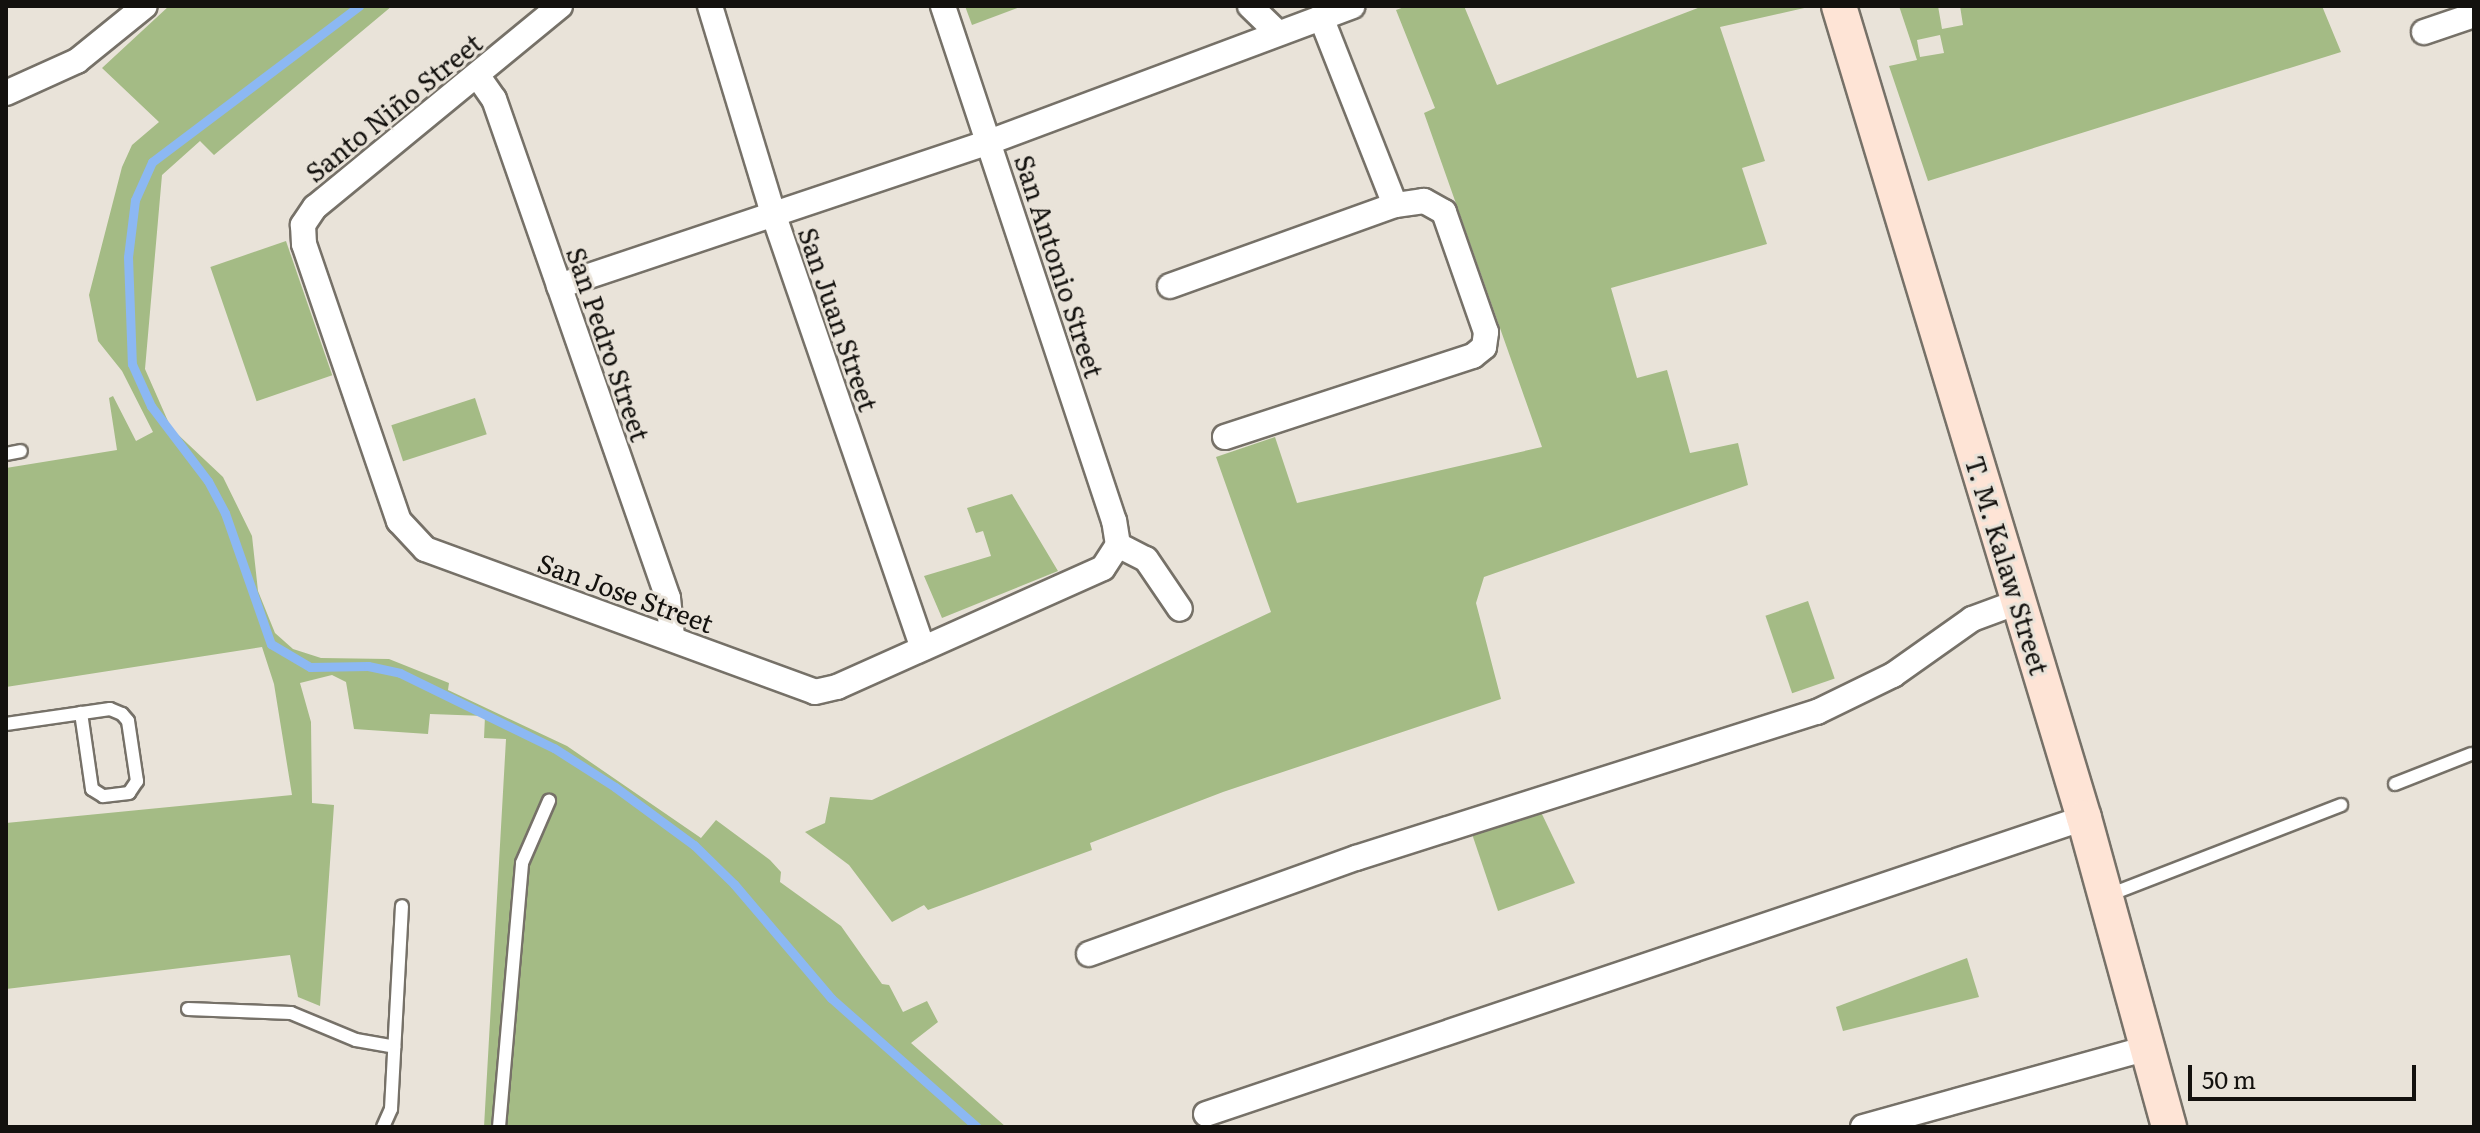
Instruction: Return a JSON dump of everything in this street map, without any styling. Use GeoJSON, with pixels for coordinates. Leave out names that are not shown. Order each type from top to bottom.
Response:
{"type":"FeatureCollection","features":[{"type":"Feature","properties":{"kind":"street"},"geometry":{"type":"LineString","coordinates":[[6,93],[77,61],[145,6]]}},
{"type":"Feature","properties":{"kind":"street","name":"Santo Niño Street"},"geometry":{"type":"LineString","coordinates":[[303,225],[315,207],[560,6]]}},
{"type":"Feature","properties":{"kind":"street","name":"San Juan Street"},"geometry":{"type":"LineString","coordinates":[[710,6],[774,216],[923,648]]}},
{"type":"Feature","properties":{"kind":"street","name":"San Antonio Street"},"geometry":{"type":"LineString","coordinates":[[943,6],[1114,521],[1118,545]]}},
{"type":"Feature","properties":{"kind":"street"},"geometry":{"type":"LineString","coordinates":[[1250,6],[1277,32]]}},
{"type":"Feature","properties":{"kind":"street"},"geometry":{"type":"LineString","coordinates":[[559,286],[989,142],[1352,6]]}},
{"type":"Feature","properties":{"kind":"street","name":"T. M. Kalaw Street"},"geometry":{"type":"LineString","coordinates":[[1839,6],[2084,818],[2169,1127]]}},
{"type":"Feature","properties":{"kind":"street"},"geometry":{"type":"LineString","coordinates":[[2424,32],[2474,15]]}},
{"type":"Feature","properties":{"kind":"street"},"geometry":{"type":"LineString","coordinates":[[1321,17],[1395,205]]}},
{"type":"Feature","properties":{"kind":"street","name":"San Pedro Street"},"geometry":{"type":"LineString","coordinates":[[477,75],[494,99],[668,598],[672,637]]}},
{"type":"Feature","properties":{"kind":"street"},"geometry":{"type":"LineString","coordinates":[[1170,286],[1395,205],[1424,201],[1444,212],[1486,332],[1484,347],[1473,356],[1225,437]]}},
{"type":"Feature","properties":{"kind":"street","name":"San Jose Street"},"geometry":{"type":"LineString","coordinates":[[303,225],[304,244],[409,537],[425,549],[672,637],[815,692],[1103,568],[1118,545]]}},
{"type":"Feature","properties":{"kind":"street"},"geometry":{"type":"LineString","coordinates":[[1118,545],[1146,559],[1180,609]]}},
{"type":"Feature","properties":{"kind":"street"},"geometry":{"type":"LineString","coordinates":[[1089,954],[1367,854],[1817,712],[1893,675],[1972,619],[2018,602]]}},
{"type":"Feature","properties":{"kind":"street"},"geometry":{"type":"LineString","coordinates":[[1206,1114],[2084,818]]}},
{"type":"Feature","properties":{"kind":"street"},"geometry":{"type":"LineString","coordinates":[[1863,1127],[2148,1048]]}},
{"type":"Feature","properties":{"kind":"lane"},"geometry":{"type":"LineString","coordinates":[[6,454],[21,451]]}},
{"type":"Feature","properties":{"kind":"lane"},"geometry":{"type":"LineString","coordinates":[[6,724],[81,713],[110,709],[128,721],[137,781],[129,793],[103,796],[92,789],[81,713]]}},
{"type":"Feature","properties":{"kind":"lane"},"geometry":{"type":"LineString","coordinates":[[2395,784],[2471,754]]}},
{"type":"Feature","properties":{"kind":"lane"},"geometry":{"type":"LineString","coordinates":[[499,1127],[522,863],[549,801]]}},
{"type":"Feature","properties":{"kind":"lane"},"geometry":{"type":"LineString","coordinates":[[2106,896],[2341,805]]}},
{"type":"Feature","properties":{"kind":"lane"},"geometry":{"type":"LineString","coordinates":[[383,1127],[391,1109],[402,906]]}},
{"type":"Feature","properties":{"kind":"lane"},"geometry":{"type":"LineString","coordinates":[[188,1009],[291,1013],[356,1040],[394,1047]]}},
{"type":"Feature","properties":{"kind":"green space"},"geometry":{"type":"Polygon","coordinates":[[[169,6],[392,6],[214,155],[200,141],[162,175],[145,369],[171,428],[223,477],[252,536],[258,591],[275,633],[293,649],[321,658],[389,659],[449,683],[448,690],[567,746],[701,838],[716,820],[770,860],[781,872],[780,882],[841,926],[882,984],[889,985],[903,1012],[927,1001],[938,1022],[911,1043],[1006,1127],[484,1127],[506,739],[484,738],[485,716],[430,714],[428,734],[354,729],[346,682],[332,675],[300,683],[311,722],[312,803],[334,805],[320,1006],[298,997],[290,955],[6,989],[6,823],[292,795],[274,684],[262,647],[6,687],[6,468],[117,450],[109,398],[113,396],[136,441],[153,432],[122,371],[98,341],[89,295],[122,167],[132,145],[159,122],[102,68],[169,6]]]}},
{"type":"Feature","properties":{"kind":"green space"},"geometry":{"type":"Polygon","coordinates":[[[965,6],[1023,6],[972,25],[965,6]]]}},
{"type":"Feature","properties":{"kind":"green space"},"geometry":{"type":"Polygon","coordinates":[[[1407,6],[1464,6],[1497,85],[1703,6],[1813,6],[1720,27],[1765,161],[1742,168],[1767,244],[1611,288],[1637,378],[1667,370],[1690,453],[1738,443],[1748,485],[1484,577],[1476,603],[1501,699],[1223,792],[1090,843],[1092,850],[928,910],[924,905],[892,922],[849,865],[805,832],[825,823],[830,797],[872,800],[1271,612],[1216,457],[1275,437],[1297,503],[1542,447],[1424,113],[1435,108],[1396,10],[1407,6]]]}},
{"type":"Feature","properties":{"kind":"green space"},"geometry":{"type":"Polygon","coordinates":[[[1899,6],[1938,6],[1942,29],[1963,25],[1960,6],[2322,6],[2341,52],[1928,181],[1889,66],[1917,60],[1899,6]],[[1940,35],[1917,40],[1920,57],[1944,53],[1940,35]]]}},
{"type":"Feature","properties":{"kind":"green space"},"geometry":{"type":"Polygon","coordinates":[[[286,241],[332,375],[257,401],[210,267],[286,241]]]}},
{"type":"Feature","properties":{"kind":"green space"},"geometry":{"type":"Polygon","coordinates":[[[475,398],[487,434],[403,461],[391,425],[475,398]]]}},
{"type":"Feature","properties":{"kind":"green space"},"geometry":{"type":"Polygon","coordinates":[[[1012,494],[1058,571],[942,618],[924,576],[991,556],[983,531],[976,533],[967,508],[1012,494]]]}},
{"type":"Feature","properties":{"kind":"green space"},"geometry":{"type":"Polygon","coordinates":[[[1808,601],[1835,679],[1792,693],[1765,616],[1808,601]]]}},
{"type":"Feature","properties":{"kind":"green space"},"geometry":{"type":"Polygon","coordinates":[[[1540,810],[1575,883],[1498,911],[1470,828],[1540,810]]]}},
{"type":"Feature","properties":{"kind":"green space"},"geometry":{"type":"Polygon","coordinates":[[[1967,958],[1979,997],[1843,1031],[1836,1007],[1967,958]]]}},
{"type":"Feature","properties":{"kind":"waterway"},"geometry":{"type":"LineString","coordinates":[[359,6],[152,162],[135,200],[128,257],[132,364],[151,406],[208,481],[225,513],[271,644],[310,667],[368,666],[400,673],[554,748],[615,787],[694,845],[734,884],[831,998],[977,1127]]}}]}
